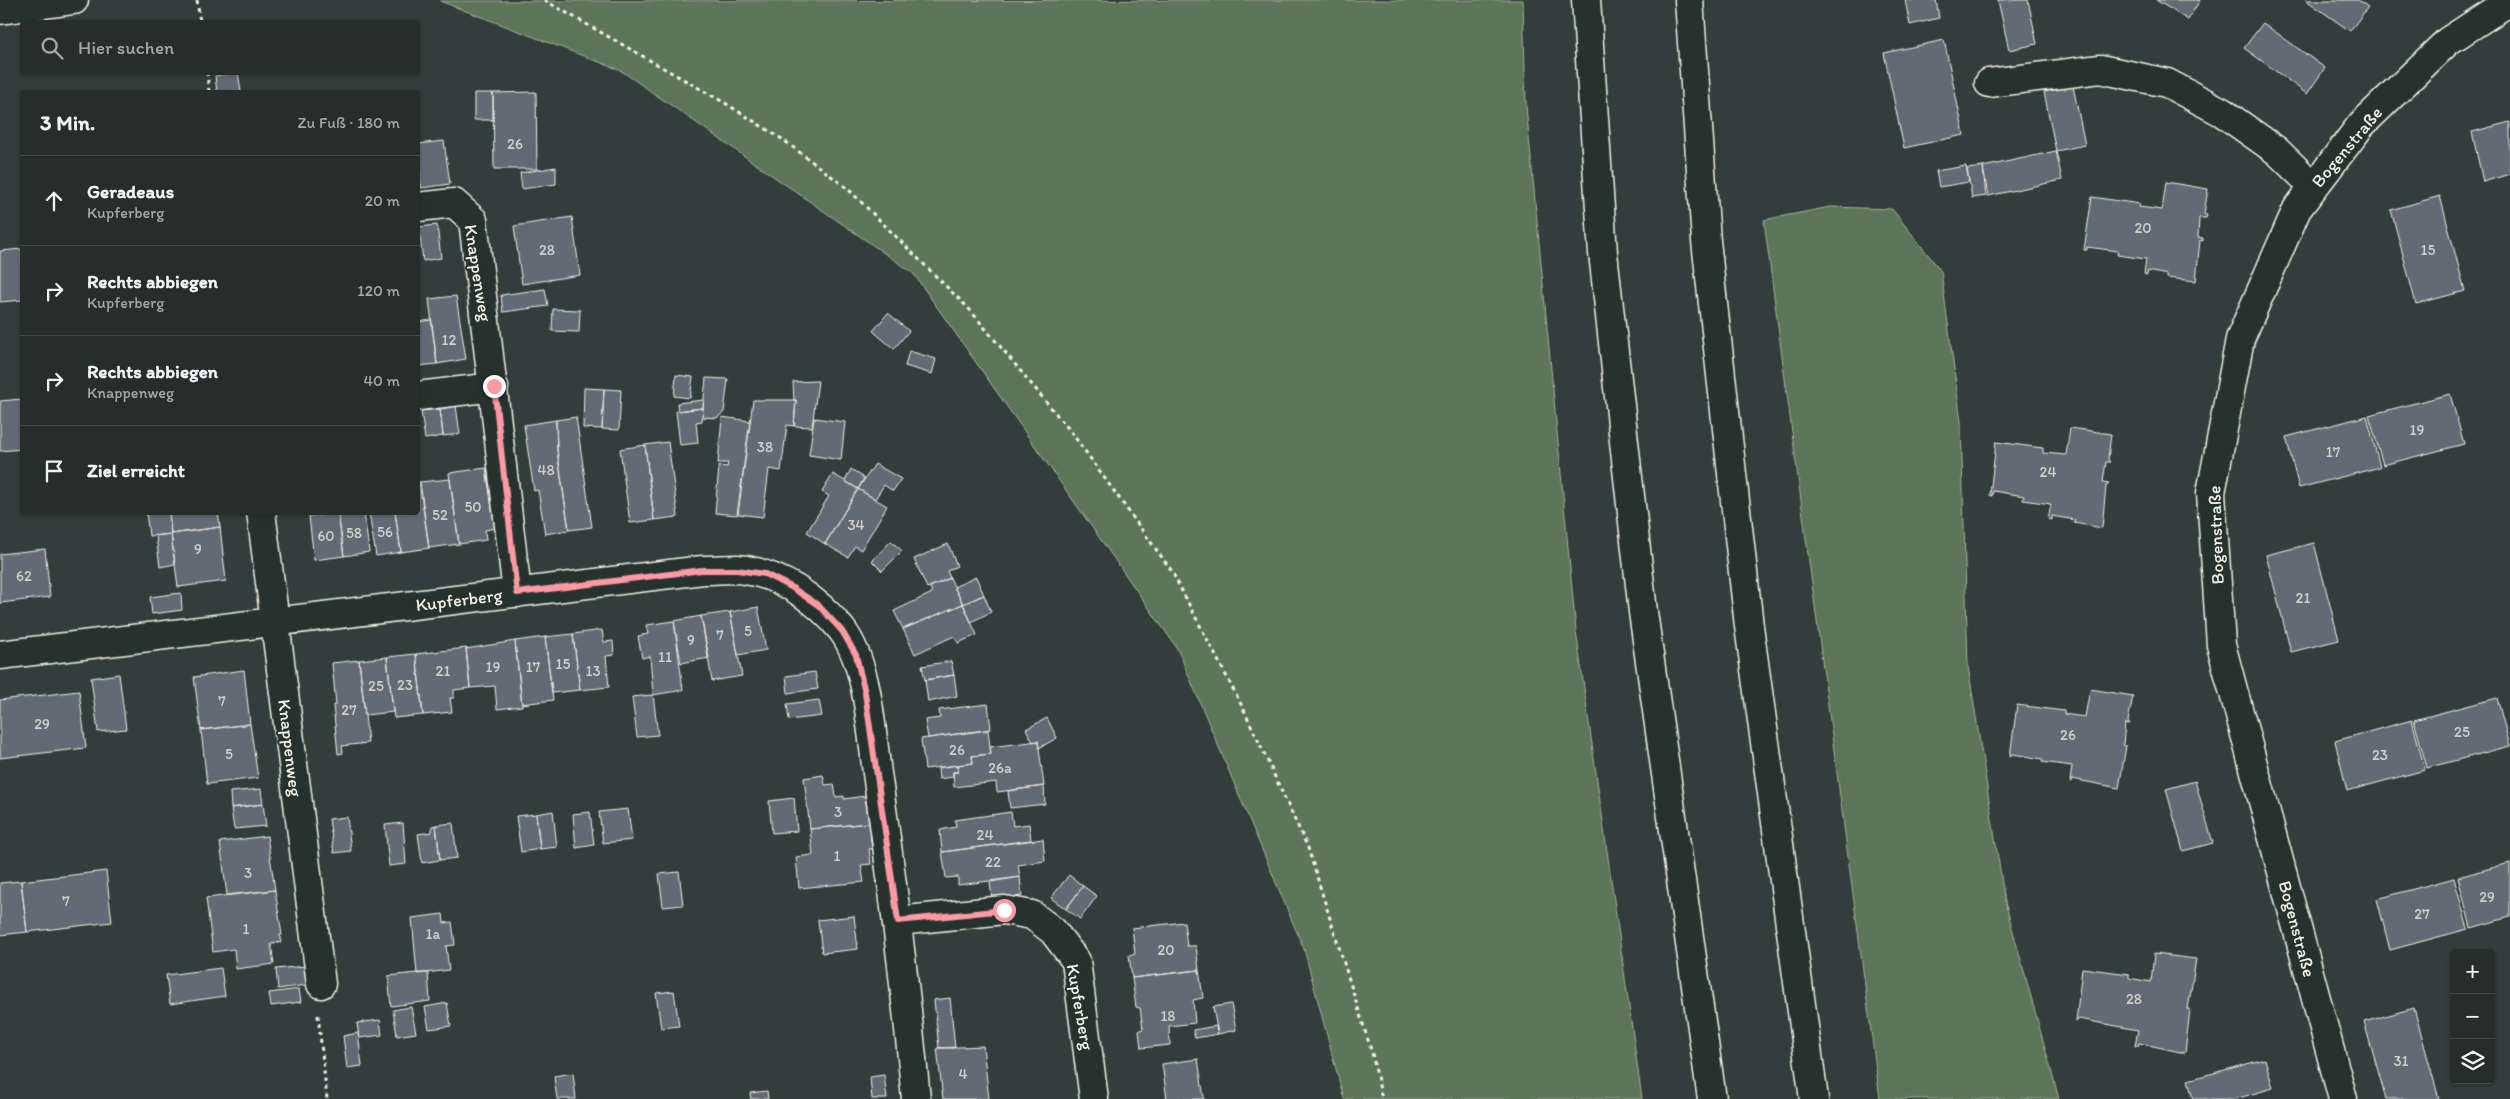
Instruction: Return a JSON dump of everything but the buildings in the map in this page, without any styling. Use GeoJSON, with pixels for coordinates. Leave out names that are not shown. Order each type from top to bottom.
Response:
{"type":"FeatureCollection","features":[{"type":"Feature","properties":{"kind":"main road"},"geometry":{"type":"LineString","coordinates":[[0,10],[74,0]]}},
{"type":"Feature","properties":{"kind":"main road"},"geometry":{"type":"LineString","coordinates":[[1586,0],[1603,253],[1642,603],[1712,1099]]}},
{"type":"Feature","properties":{"kind":"main road"},"geometry":{"type":"LineString","coordinates":[[1689,0],[1706,242],[1746,606],[1814,1099]]}},
{"type":"Feature","properties":{"kind":"main road","name":"Bogenstraße"},"geometry":{"type":"LineString","coordinates":[[2342,1099],[2221,645],[2211,493],[2240,339],[2297,209],[2361,125],[2448,41],[2510,1]]}},
{"type":"Feature","properties":{"kind":"main road"},"geometry":{"type":"LineString","coordinates":[[1989,83],[2100,69],[2167,83],[2222,112],[2276,152],[2314,186]]}},
{"type":"Feature","properties":{"kind":"main road","name":"Knappenweg"},"geometry":{"type":"LineString","coordinates":[[420,207],[454,203],[473,220],[517,593]]}},
{"type":"Feature","properties":{"kind":"main road"},"geometry":{"type":"LineString","coordinates":[[420,396],[494,386]]}},
{"type":"Feature","properties":{"kind":"main road","name":"Knappenweg"},"geometry":{"type":"LineString","coordinates":[[261,515],[321,984]]}},
{"type":"Feature","properties":{"kind":"main road","name":"Kupferberg"},"geometry":{"type":"LineString","coordinates":[[0,655],[702,570],[737,570],[765,574],[791,587],[818,605],[842,631],[856,655],[865,693],[898,921],[916,1099]]}},
{"type":"Feature","properties":{"kind":"main road","name":"Kupferberg"},"geometry":{"type":"LineString","coordinates":[[898,921],[1004,910],[1032,915],[1053,932],[1076,961],[1094,1099]]}},
{"type":"Feature","properties":{"kind":"path"},"geometry":{"type":"LineString","coordinates":[[197,0],[200,20]]}},
{"type":"Feature","properties":{"kind":"path"},"geometry":{"type":"LineString","coordinates":[[544,0],[725,103],[782,139],[847,188],[970,310],[1072,433],[1171,570],[1244,710],[1308,848],[1372,1053],[1382,1099]]}},
{"type":"Feature","properties":{"kind":"path"},"geometry":{"type":"LineString","coordinates":[[207,75],[209,90]]}},
{"type":"Feature","properties":{"kind":"path"},"geometry":{"type":"LineString","coordinates":[[321,984],[318,1020],[327,1099]]}},
{"type":"Feature","properties":{"kind":"green space"},"geometry":{"type":"Polygon","coordinates":[[[1523,0],[1526,106],[1576,631],[1642,1099],[1344,1099],[1304,949],[1177,648],[913,273],[620,70],[440,1],[1523,0]]]}},
{"type":"Feature","properties":{"kind":"green space"},"geometry":{"type":"Polygon","coordinates":[[[1830,207],[1892,209],[1941,271],[1961,422],[1968,666],[2005,902],[2059,1099],[1880,1099],[1764,220],[1830,207]]]}},
{"type":"Feature","properties":{"kind":"route"},"geometry":{"type":"LineString","coordinates":[[494,386],[517,593],[702,570],[737,570],[765,574],[791,587],[818,605],[842,631],[856,655],[865,693],[898,921],[1004,910]]}}]}
